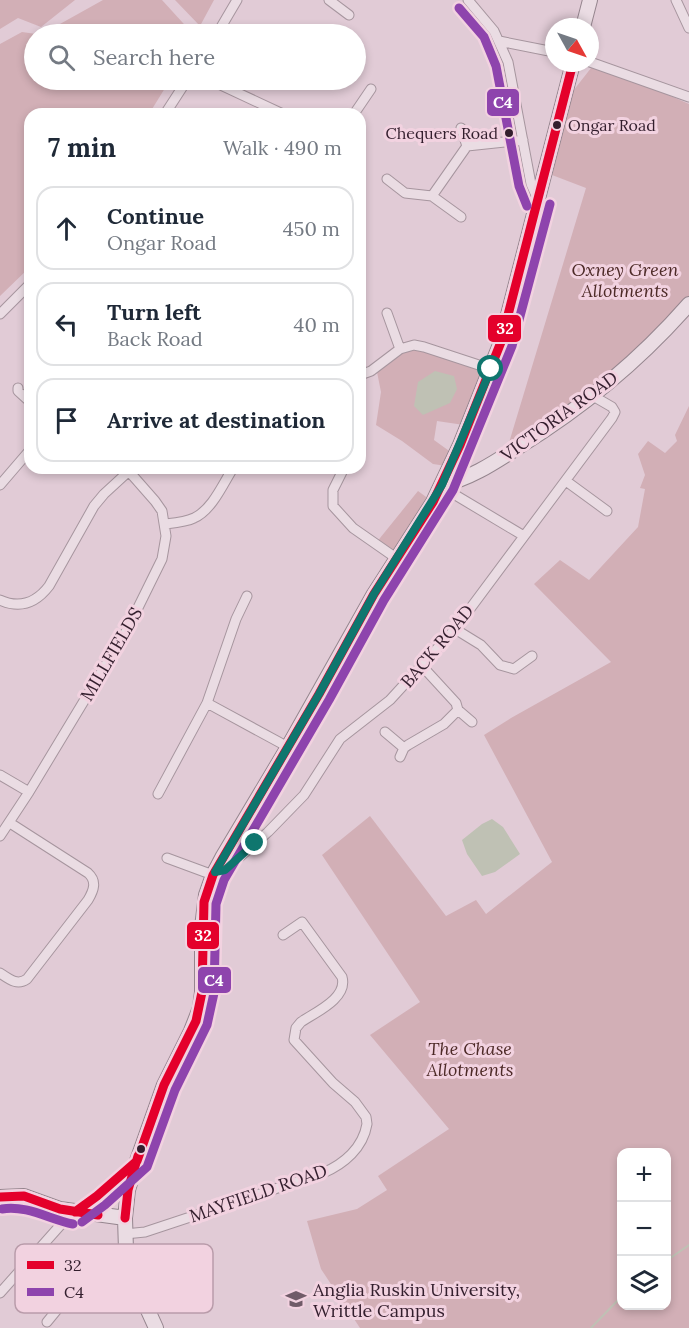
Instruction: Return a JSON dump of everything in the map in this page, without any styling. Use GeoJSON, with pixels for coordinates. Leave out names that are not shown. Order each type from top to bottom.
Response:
{"type":"FeatureCollection","features":[{"type":"Feature","properties":{"kind":"street"},"geometry":{"type":"LineString","coordinates":[[223,24],[237,0]]}},
{"type":"Feature","properties":{"kind":"street"},"geometry":{"type":"LineString","coordinates":[[330,0],[349,15]]}},
{"type":"Feature","properties":{"kind":"street"},"geometry":{"type":"LineString","coordinates":[[468,0],[494,31],[508,62],[531,184],[538,201]]}},
{"type":"Feature","properties":{"kind":"street"},"geometry":{"type":"LineString","coordinates":[[585,18],[590,0]]}},
{"type":"Feature","properties":{"kind":"street"},"geometry":{"type":"LineString","coordinates":[[676,0],[689,28]]}},
{"type":"Feature","properties":{"kind":"street"},"geometry":{"type":"LineString","coordinates":[[499,41],[545,50]]}},
{"type":"Feature","properties":{"kind":"street"},"geometry":{"type":"LineString","coordinates":[[599,65],[689,97]]}},
{"type":"Feature","properties":{"kind":"street"},"geometry":{"type":"LineString","coordinates":[[127,1244],[124,1218],[128,1190],[137,1161],[164,1085],[200,1008],[204,910],[206,895],[214,873],[374,594],[442,485],[501,342],[571,72]]}},
{"type":"Feature","properties":{"kind":"street"},"geometry":{"type":"LineString","coordinates":[[358,108],[371,89]]}},
{"type":"Feature","properties":{"kind":"street"},"geometry":{"type":"LineString","coordinates":[[169,108],[181,90]]}},
{"type":"Feature","properties":{"kind":"street"},"geometry":{"type":"LineString","coordinates":[[231,90],[270,108]]}},
{"type":"Feature","properties":{"kind":"street"},"geometry":{"type":"LineString","coordinates":[[461,128],[467,146]]}},
{"type":"Feature","properties":{"kind":"street"},"geometry":{"type":"LineString","coordinates":[[432,196],[467,146],[523,140]]}},
{"type":"Feature","properties":{"kind":"street"},"geometry":{"type":"LineString","coordinates":[[387,179],[405,193],[432,196],[460,217]]}},
{"type":"Feature","properties":{"kind":"street"},"geometry":{"type":"LineString","coordinates":[[0,315],[24,290]]}},
{"type":"Feature","properties":{"kind":"street","name":"VICTORIA ROAD"},"geometry":{"type":"LineString","coordinates":[[442,485],[469,477],[480,471],[533,438],[593,396],[643,353],[689,304]]}},
{"type":"Feature","properties":{"kind":"street"},"geometry":{"type":"LineString","coordinates":[[387,312],[400,349]]}},
{"type":"Feature","properties":{"kind":"street"},"geometry":{"type":"LineString","coordinates":[[366,372],[400,349],[414,345],[491,369]]}},
{"type":"Feature","properties":{"kind":"street"},"geometry":{"type":"LineString","coordinates":[[18,388],[24,396]]}},
{"type":"Feature","properties":{"kind":"street","name":"BACK ROAD"},"geometry":{"type":"LineString","coordinates":[[214,873],[225,870],[280,820],[313,784],[336,744],[390,700],[455,629],[615,412],[612,407],[593,396]]}},
{"type":"Feature","properties":{"kind":"street"},"geometry":{"type":"LineString","coordinates":[[0,485],[24,457]]}},
{"type":"Feature","properties":{"kind":"street"},"geometry":{"type":"LineString","coordinates":[[0,600],[22,605],[42,596],[94,506],[123,474]]}},
{"type":"Feature","properties":{"kind":"street","name":"MILLFIELDS"},"geometry":{"type":"LineString","coordinates":[[0,836],[128,628],[158,570],[165,548],[165,524],[162,511],[131,474]]}},
{"type":"Feature","properties":{"kind":"street"},"geometry":{"type":"LineString","coordinates":[[165,524],[193,519],[202,514],[229,474]]}},
{"type":"Feature","properties":{"kind":"street"},"geometry":{"type":"LineString","coordinates":[[341,474],[333,490],[333,506],[353,528],[396,558]]}},
{"type":"Feature","properties":{"kind":"street"},"geometry":{"type":"LineString","coordinates":[[566,481],[607,511]]}},
{"type":"Feature","properties":{"kind":"street"},"geometry":{"type":"LineString","coordinates":[[442,485],[452,494],[524,536]]}},
{"type":"Feature","properties":{"kind":"street"},"geometry":{"type":"LineString","coordinates":[[158,794],[207,703],[236,618],[247,596]]}},
{"type":"Feature","properties":{"kind":"street"},"geometry":{"type":"LineString","coordinates":[[455,629],[481,645],[500,666],[514,669],[532,656]]}},
{"type":"Feature","properties":{"kind":"street"},"geometry":{"type":"LineString","coordinates":[[422,666],[456,703],[458,710],[472,722]]}},
{"type":"Feature","properties":{"kind":"street"},"geometry":{"type":"LineString","coordinates":[[207,703],[288,747]]}},
{"type":"Feature","properties":{"kind":"street"},"geometry":{"type":"LineString","coordinates":[[385,732],[402,753],[444,724],[458,710]]}},
{"type":"Feature","properties":{"kind":"street"},"geometry":{"type":"LineString","coordinates":[[0,775],[29,792]]}},
{"type":"Feature","properties":{"kind":"street"},"geometry":{"type":"LineString","coordinates":[[0,973],[16,982],[27,979],[93,892],[94,882],[88,873],[10,823]]}},
{"type":"Feature","properties":{"kind":"street"},"geometry":{"type":"LineString","coordinates":[[167,858],[214,873]]}},
{"type":"Feature","properties":{"kind":"street","name":"MAYFIELD ROAD"},"geometry":{"type":"LineString","coordinates":[[125,1234],[145,1232],[323,1173],[345,1160],[359,1145],[367,1124],[362,1110],[319,1069],[294,1040],[296,1028],[341,992],[342,977],[302,922],[283,935]]}},
{"type":"Feature","properties":{"kind":"street"},"geometry":{"type":"LineString","coordinates":[[44,1244],[72,1211],[97,1196],[137,1161]]}},
{"type":"Feature","properties":{"kind":"street"},"geometry":{"type":"LineString","coordinates":[[1,1195],[24,1196],[72,1211],[124,1218]]}},
{"type":"Feature","properties":{"kind":"street"},"geometry":{"type":"LineString","coordinates":[[0,1293],[15,1276]]}},
{"type":"Feature","properties":{"kind":"street"},"geometry":{"type":"LineString","coordinates":[[47,1322],[54,1313]]}},
{"type":"Feature","properties":{"kind":"street"},"geometry":{"type":"LineString","coordinates":[[149,1313],[156,1328]]}},
{"type":"Feature","properties":{"kind":"green space"},"geometry":{"type":"Polygon","coordinates":[[[0,0],[75,0],[45,24],[33,24],[18,18],[0,29],[0,0]]]}},
{"type":"Feature","properties":{"kind":"green space"},"geometry":{"type":"Polygon","coordinates":[[[103,0],[162,0],[184,24],[60,24],[103,0]]]}},
{"type":"Feature","properties":{"kind":"green space"},"geometry":{"type":"Polygon","coordinates":[[[175,0],[214,0],[201,24],[198,24],[175,0]]]}},
{"type":"Feature","properties":{"kind":"green space"},"geometry":{"type":"Polygon","coordinates":[[[24,32],[24,90],[164,90],[153,108],[24,108],[24,273],[0,296],[0,44],[24,32]]]}},
{"type":"Feature","properties":{"kind":"green space","name":"Oxney Green Allotments"},"geometry":{"type":"Polygon","coordinates":[[[599,65],[689,104],[689,304],[667,330],[505,456],[586,188],[552,175],[573,91],[588,72],[599,72],[599,65]]]}},
{"type":"Feature","properties":{"kind":"green space"},"geometry":{"type":"Polygon","coordinates":[[[409,349],[425,351],[488,370],[464,425],[437,421],[434,440],[452,453],[446,466],[433,464],[376,425],[381,392],[376,367],[409,349]]]}},
{"type":"Feature","properties":{"kind":"green space","name":"The Chase Allotments"},"geometry":{"type":"Polygon","coordinates":[[[689,406],[689,1328],[360,1328],[321,1269],[307,1221],[357,1209],[387,1190],[378,1176],[449,1129],[370,1035],[420,1002],[322,855],[370,816],[446,916],[476,900],[486,914],[552,862],[484,735],[611,662],[534,584],[560,560],[589,580],[638,527],[645,489],[640,488],[645,475],[638,454],[648,441],[665,453],[677,441],[675,435],[689,406]]]}},
{"type":"Feature","properties":{"kind":"green space"},"geometry":{"type":"Polygon","coordinates":[[[418,491],[433,502],[396,558],[376,543],[418,491]]]}},
{"type":"Feature","properties":{"kind":"green space"},"geometry":{"type":"Polygon","coordinates":[[[121,1181],[119,1195],[111,1206],[101,1209],[89,1207],[121,1181]]]}},
{"type":"Feature","properties":{"kind":"shaded area"},"geometry":{"type":"Polygon","coordinates":[[[435,371],[454,376],[457,389],[450,403],[423,415],[414,406],[418,382],[435,371]]]}},
{"type":"Feature","properties":{"kind":"shaded area"},"geometry":{"type":"Polygon","coordinates":[[[492,819],[503,827],[520,854],[495,872],[482,876],[467,854],[462,840],[492,819]]]}},
{"type":"Feature","properties":{"kind":"waterway"},"geometry":{"type":"LineString","coordinates":[[671,1258],[689,1245]]}},
{"type":"Feature","properties":{"kind":"waterway"},"geometry":{"type":"LineString","coordinates":[[591,1328],[617,1301]]}},
{"type":"Feature","properties":{"kind":"transit line","name":"C4"},"geometry":{"type":"LineString","coordinates":[[459,8],[484,37],[496,66],[519,186],[527,206]]}},
{"type":"Feature","properties":{"kind":"transit line","name":"32"},"geometry":{"type":"LineString","coordinates":[[75,1212],[137,1161],[164,1085],[196,1021],[202,992],[204,902],[213,875],[319,694],[374,594],[433,502],[460,445],[501,342],[571,72]]}},
{"type":"Feature","properties":{"kind":"transit line","name":"C4"},"geometry":{"type":"LineString","coordinates":[[82,1222],[105,1205],[147,1167],[175,1090],[207,1025],[214,993],[216,904],[224,880],[329,700],[384,600],[453,490],[512,346],[550,204]]}},
{"type":"Feature","properties":{"kind":"transit line","name":"32"},"geometry":{"type":"LineString","coordinates":[[125,1218],[128,1190],[138,1156]]}},
{"type":"Feature","properties":{"kind":"transit line","name":"32"},"geometry":{"type":"LineString","coordinates":[[0,1197],[24,1196],[60,1209],[98,1215]]}},
{"type":"Feature","properties":{"kind":"transit line","name":"C4"},"geometry":{"type":"LineString","coordinates":[[2,1209],[20,1209],[73,1224]]}},
{"type":"Feature","properties":{"kind":"place","name":"Ongar Road"},"geometry":{"type":"Point","coordinates":[557,125]}},
{"type":"Feature","properties":{"kind":"place","name":"Chequers Road"},"geometry":{"type":"Point","coordinates":[509,133]}},
{"type":"Feature","properties":{"kind":"place","name":"Anglia Ruskin University, Writtle Campus"},"geometry":{"type":"Point","coordinates":[296,1299]}},
{"type":"Feature","properties":{"kind":"route"},"geometry":{"type":"LineString","coordinates":[[255,843],[225,870],[215,872],[319,694],[374,594],[442,485],[491,369]]}}]}
